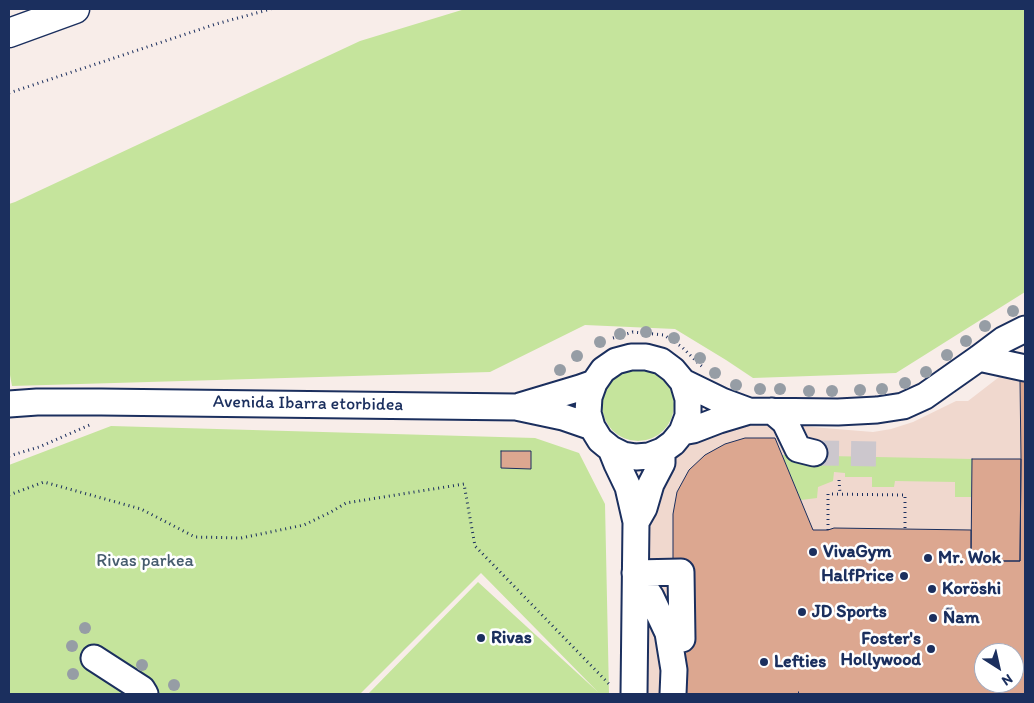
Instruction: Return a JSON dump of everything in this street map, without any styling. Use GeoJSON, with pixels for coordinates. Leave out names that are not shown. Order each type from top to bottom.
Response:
{"type":"FeatureCollection","features":[{"type":"Feature","properties":{"kind":"main road"},"geometry":{"type":"LineString","coordinates":[[9,33],[75,9]]}},
{"type":"Feature","properties":{"kind":"street","name":"Avenida Ibarra etorbidea"},"geometry":{"type":"LineString","coordinates":[[760,411],[722,401],[683,382],[673,370],[660,361],[646,357],[630,357],[616,362],[603,370],[594,382],[588,397],[588,412],[592,427],[600,440],[611,449],[623,455],[649,456],[662,451],[673,443],[682,432],[719,420],[760,411],[838,412],[877,410],[903,406],[925,396],[1003,340],[1025,329]]}},
{"type":"Feature","properties":{"kind":"street"},"geometry":{"type":"LineString","coordinates":[[979,358],[1025,368]]}},
{"type":"Feature","properties":{"kind":"street","name":"Avenida Ibarra etorbidea"},"geometry":{"type":"LineString","coordinates":[[516,407],[594,382]]}},
{"type":"Feature","properties":{"kind":"street"},"geometry":{"type":"LineString","coordinates":[[682,432],[688,416],[688,399],[683,382]]}},
{"type":"Feature","properties":{"kind":"street","name":"Avenida Ibarra etorbidea"},"geometry":{"type":"LineString","coordinates":[[9,404],[37,402],[100,411],[516,407],[563,417],[592,427]]}},
{"type":"Feature","properties":{"kind":"street"},"geometry":{"type":"LineString","coordinates":[[760,411],[785,422],[798,449],[814,453]]}},
{"type":"Feature","properties":{"kind":"street"},"geometry":{"type":"LineString","coordinates":[[611,449],[628,487],[636,522],[634,694]]}},
{"type":"Feature","properties":{"kind":"street"},"geometry":{"type":"LineString","coordinates":[[636,522],[644,508],[651,484],[662,463],[662,451]]}},
{"type":"Feature","properties":{"kind":"street"},"geometry":{"type":"LineString","coordinates":[[635,573],[681,572],[682,639]]}},
{"type":"Feature","properties":{"kind":"street"},"geometry":{"type":"LineString","coordinates":[[635,573],[651,598],[668,632],[674,670],[673,694]]}},
{"type":"Feature","properties":{"kind":"street"},"geometry":{"type":"LineString","coordinates":[[94,658],[142,689],[145,694]]}},
{"type":"Feature","properties":{"kind":"path"},"geometry":{"type":"LineString","coordinates":[[9,93],[216,24],[271,9]]}},
{"type":"Feature","properties":{"kind":"path"},"geometry":{"type":"LineString","coordinates":[[9,456],[39,447],[100,411]]}},
{"type":"Feature","properties":{"kind":"path"},"geometry":{"type":"LineString","coordinates":[[839,480],[840,494]]}},
{"type":"Feature","properties":{"kind":"path"},"geometry":{"type":"LineString","coordinates":[[9,495],[44,482],[141,510],[195,537],[242,538],[304,525],[346,503],[464,484],[474,546],[609,684]]}},
{"type":"Feature","properties":{"kind":"path"},"geometry":{"type":"LineString","coordinates":[[828,530],[828,494],[905,495],[905,529]]}},
{"type":"Feature","properties":{"kind":"shaded area"},"geometry":{"type":"Polygon","coordinates":[[[1025,357],[1025,694],[638,694],[647,511],[662,475],[676,457],[713,430],[738,423],[767,421],[873,432],[913,422],[956,401],[968,401],[1025,357]]]}},
{"type":"Feature","properties":{"kind":"green space"},"geometry":{"type":"Polygon","coordinates":[[[465,9],[1025,9],[1025,292],[896,373],[753,378],[675,329],[585,325],[490,372],[12,386],[9,375],[9,204],[360,41],[465,9]]]}},
{"type":"Feature","properties":{"kind":"green space"},"geometry":{"type":"Polygon","coordinates":[[[638,369],[652,372],[664,379],[671,391],[674,405],[671,419],[664,431],[652,438],[638,441],[624,438],[612,431],[605,419],[602,405],[605,391],[612,379],[624,372],[638,369]]]}},
{"type":"Feature","properties":{"kind":"green space","name":"Rivas parkea"},"geometry":{"type":"Polygon","coordinates":[[[111,426],[535,438],[579,453],[605,504],[609,694],[368,694],[478,582],[598,692],[481,573],[360,694],[9,694],[9,465],[111,426]]]}},
{"type":"Feature","properties":{"kind":"green space"},"geometry":{"type":"Polygon","coordinates":[[[782,455],[972,459],[971,497],[955,497],[955,482],[895,481],[894,487],[872,487],[872,477],[845,477],[845,473],[834,472],[833,481],[818,487],[817,498],[801,500],[782,455]]]}},
{"type":"Feature","properties":{"kind":"building"},"geometry":{"type":"Polygon","coordinates":[[[1020,379],[1025,379],[1025,694],[678,694],[677,639],[687,639],[687,560],[673,561],[673,514],[677,492],[689,470],[705,455],[725,444],[745,438],[775,438],[813,530],[834,528],[971,530],[971,561],[1020,561],[1020,379]]]}},
{"type":"Feature","properties":{"kind":"building"},"geometry":{"type":"Polygon","coordinates":[[[501,451],[531,451],[531,469],[501,468],[501,451]]]}},
{"type":"Feature","properties":{"kind":"building"},"geometry":{"type":"Polygon","coordinates":[[[972,459],[1021,459],[1020,561],[971,561],[972,459]]]}},
{"type":"Feature","properties":{"kind":"tunnel"},"geometry":{"type":"LineString","coordinates":[[814,453],[884,454]]}},
{"type":"Feature","properties":{"kind":"place","name":"VivaGym"},"geometry":{"type":"Point","coordinates":[813,552]}},
{"type":"Feature","properties":{"kind":"place","name":"Mr. Wok"},"geometry":{"type":"Point","coordinates":[928,558]}},
{"type":"Feature","properties":{"kind":"place","name":"HalfPrice"},"geometry":{"type":"Point","coordinates":[904,576]}},
{"type":"Feature","properties":{"kind":"place","name":"Koröshi"},"geometry":{"type":"Point","coordinates":[932,589]}},
{"type":"Feature","properties":{"kind":"place","name":"JD Sports"},"geometry":{"type":"Point","coordinates":[802,612]}},
{"type":"Feature","properties":{"kind":"place","name":"Ñam"},"geometry":{"type":"Point","coordinates":[933,618]}},
{"type":"Feature","properties":{"kind":"place","name":"Rivas"},"geometry":{"type":"Point","coordinates":[481,638]}},
{"type":"Feature","properties":{"kind":"place","name":"Foster's Hollywood"},"geometry":{"type":"Point","coordinates":[931,649]}},
{"type":"Feature","properties":{"kind":"place","name":"Lefties"},"geometry":{"type":"Point","coordinates":[764,662]}}]}
